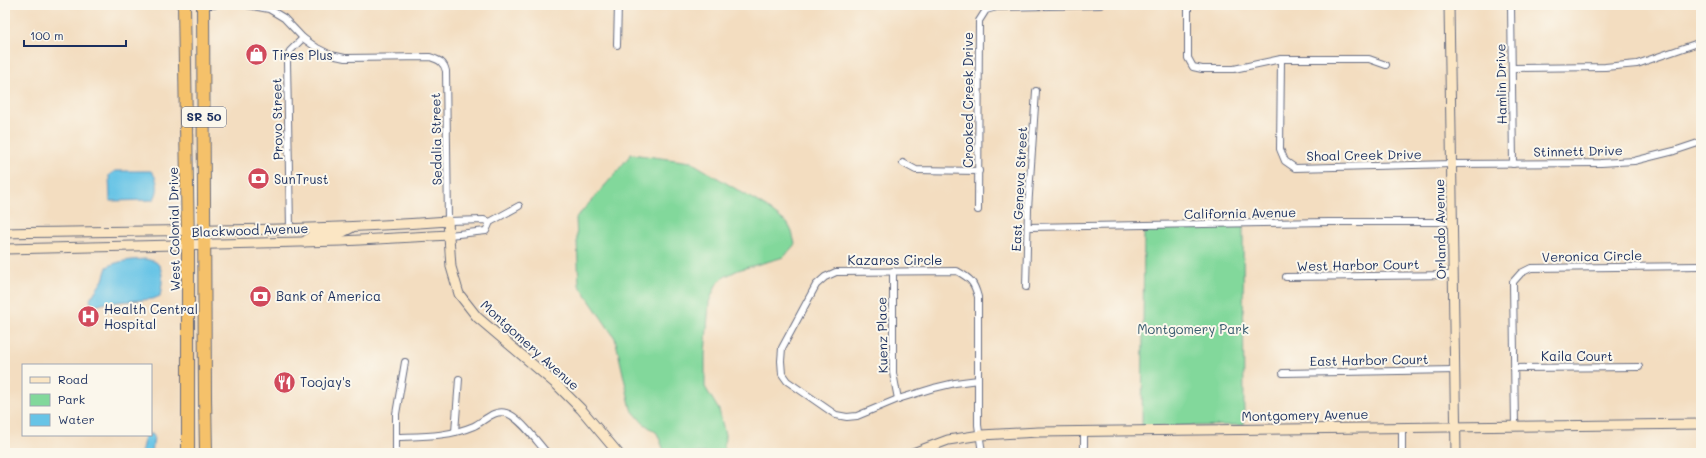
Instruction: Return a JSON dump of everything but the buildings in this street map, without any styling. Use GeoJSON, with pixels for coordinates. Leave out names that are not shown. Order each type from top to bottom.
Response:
{"type":"FeatureCollection","features":[{"type":"Feature","properties":{"kind":"highway","name":"West Colonial Drive"},"geometry":{"type":"LineString","coordinates":[[184,5],[190,396],[188,453]]}},
{"type":"Feature","properties":{"kind":"highway","name":"SR 50"},"geometry":{"type":"LineString","coordinates":[[203,5],[206,453]]}},
{"type":"Feature","properties":{"kind":"street"},"geometry":{"type":"LineString","coordinates":[[203,5],[214,5]]}},
{"type":"Feature","properties":{"kind":"street"},"geometry":{"type":"LineString","coordinates":[[247,5],[269,9],[284,18],[302,38]]}},
{"type":"Feature","properties":{"kind":"street"},"geometry":{"type":"LineString","coordinates":[[617,45],[618,5]]}},
{"type":"Feature","properties":{"kind":"street","name":"Crooked Creek Drive"},"geometry":{"type":"LineString","coordinates":[[978,210],[979,20],[986,10],[996,7],[1100,5]]}},
{"type":"Feature","properties":{"kind":"street"},"geometry":{"type":"LineString","coordinates":[[1188,5],[1188,58],[1193,67],[1202,69],[1234,69],[1281,59],[1369,59],[1386,65]]}},
{"type":"Feature","properties":{"kind":"street","name":"Orlando Avenue"},"geometry":{"type":"LineString","coordinates":[[1449,5],[1456,370],[1456,453]]}},
{"type":"Feature","properties":{"kind":"street","name":"Hamlin Drive"},"geometry":{"type":"LineString","coordinates":[[1511,5],[1513,164]]}},
{"type":"Feature","properties":{"kind":"street","name":"Sedalia Street"},"geometry":{"type":"LineString","coordinates":[[302,38],[331,56],[345,58],[430,57],[439,60],[444,64],[446,71],[448,221]]}},
{"type":"Feature","properties":{"kind":"street","name":"Provo Street"},"geometry":{"type":"LineString","coordinates":[[290,228],[287,62],[290,51],[302,38]]}},
{"type":"Feature","properties":{"kind":"street"},"geometry":{"type":"LineString","coordinates":[[1512,68],[1605,67],[1637,64],[1701,42]]}},
{"type":"Feature","properties":{"kind":"street","name":"Shoal Creek Drive"},"geometry":{"type":"LineString","coordinates":[[1281,59],[1280,149],[1285,161],[1295,168],[1452,164]]}},
{"type":"Feature","properties":{"kind":"street","name":"East Geneva Street"},"geometry":{"type":"LineString","coordinates":[[1026,287],[1028,210],[1036,91]]}},
{"type":"Feature","properties":{"kind":"street","name":"Stinnett Drive"},"geometry":{"type":"LineString","coordinates":[[1452,164],[1601,163],[1634,161],[1674,151],[1701,142]]}},
{"type":"Feature","properties":{"kind":"street"},"geometry":{"type":"LineString","coordinates":[[903,163],[916,170],[979,171]]}},
{"type":"Feature","properties":{"kind":"street","name":"Blackwood Avenue"},"geometry":{"type":"LineString","coordinates":[[5,249],[342,241],[449,235],[486,231],[490,222],[519,206]]}},
{"type":"Feature","properties":{"kind":"street","name":"Blackwood Avenue"},"geometry":{"type":"LineString","coordinates":[[5,233],[290,228],[484,220],[490,222]]}},
{"type":"Feature","properties":{"kind":"street","name":"Montgomery Avenue"},"geometry":{"type":"LineString","coordinates":[[448,221],[451,266],[459,294],[477,316],[557,385],[581,409],[618,453]]}},
{"type":"Feature","properties":{"kind":"street","name":"California Avenue"},"geometry":{"type":"LineString","coordinates":[[1028,228],[1329,222],[1453,222]]}},
{"type":"Feature","properties":{"kind":"street"},"geometry":{"type":"LineString","coordinates":[[304,242],[314,234],[339,234],[357,226]]}},
{"type":"Feature","properties":{"kind":"street","name":"Veronica Circle"},"geometry":{"type":"LineString","coordinates":[[1515,426],[1513,282],[1521,273],[1531,268],[1701,266]]}},
{"type":"Feature","properties":{"kind":"street","name":"Kazaros Circle"},"geometry":{"type":"LineString","coordinates":[[978,380],[955,383],[898,398],[857,416],[847,417],[836,414],[787,381],[782,374],[782,348],[816,285],[825,277],[836,272],[957,271],[974,284],[978,297],[978,380],[978,425],[982,453]]}},
{"type":"Feature","properties":{"kind":"street","name":"Kuenz Place"},"geometry":{"type":"LineString","coordinates":[[893,272],[893,373],[898,398]]}},
{"type":"Feature","properties":{"kind":"street","name":"West Harbor Court"},"geometry":{"type":"LineString","coordinates":[[1286,278],[1454,275]]}},
{"type":"Feature","properties":{"kind":"street"},"geometry":{"type":"LineString","coordinates":[[396,453],[396,414],[405,362]]}},
{"type":"Feature","properties":{"kind":"street","name":"Kaila Court"},"geometry":{"type":"LineString","coordinates":[[1514,368],[1639,367]]}},
{"type":"Feature","properties":{"kind":"street","name":"East Harbor Court"},"geometry":{"type":"LineString","coordinates":[[1283,373],[1456,370]]}},
{"type":"Feature","properties":{"kind":"street"},"geometry":{"type":"LineString","coordinates":[[456,432],[459,379]]}},
{"type":"Feature","properties":{"kind":"street"},"geometry":{"type":"LineString","coordinates":[[396,436],[438,436],[474,426],[498,412],[506,412],[514,416],[547,453]]}},
{"type":"Feature","properties":{"kind":"street","name":"Montgomery Avenue"},"geometry":{"type":"LineString","coordinates":[[913,453],[948,440],[980,435],[1084,431],[1701,424]]}},
{"type":"Feature","properties":{"kind":"street"},"geometry":{"type":"LineString","coordinates":[[1402,427],[1402,453]]}},
{"type":"Feature","properties":{"kind":"street"},"geometry":{"type":"LineString","coordinates":[[1084,431],[1084,453]]}},
{"type":"Feature","properties":{"kind":"green space"},"geometry":{"type":"Polygon","coordinates":[[[631,154],[691,162],[766,207],[788,224],[792,232],[795,244],[784,257],[738,270],[724,277],[716,285],[709,302],[705,354],[705,387],[719,410],[725,435],[724,453],[665,453],[657,433],[643,423],[631,409],[615,338],[579,285],[576,218],[631,154]]]}},
{"type":"Feature","properties":{"kind":"green space","name":"Montgomery Park"},"geometry":{"type":"Polygon","coordinates":[[[1243,225],[1244,425],[1142,427],[1144,233],[1146,228],[1243,225]]]}},
{"type":"Feature","properties":{"kind":"water"},"geometry":{"type":"Polygon","coordinates":[[[115,171],[151,171],[157,181],[157,193],[153,200],[110,201],[109,175],[115,171]]]}},
{"type":"Feature","properties":{"kind":"water"},"geometry":{"type":"Polygon","coordinates":[[[146,259],[156,262],[161,269],[162,278],[160,296],[153,299],[106,303],[95,306],[91,303],[90,299],[103,280],[107,267],[121,262],[146,259]]]}},
{"type":"Feature","properties":{"kind":"water"},"geometry":{"type":"Polygon","coordinates":[[[152,434],[154,436],[152,453],[141,453],[145,436],[152,436],[152,434]]]}},
{"type":"Feature","properties":{"kind":"place","name":"Tires Plus"},"geometry":{"type":"Point","coordinates":[256,55]}},
{"type":"Feature","properties":{"kind":"place","name":"SunTrust"},"geometry":{"type":"Point","coordinates":[259,179]}},
{"type":"Feature","properties":{"kind":"place","name":"Bank of America"},"geometry":{"type":"Point","coordinates":[260,296]}},
{"type":"Feature","properties":{"kind":"place","name":"Health Central Hospital"},"geometry":{"type":"Point","coordinates":[89,316]}},
{"type":"Feature","properties":{"kind":"place","name":"Toojay's"},"geometry":{"type":"Point","coordinates":[285,382]}}]}
